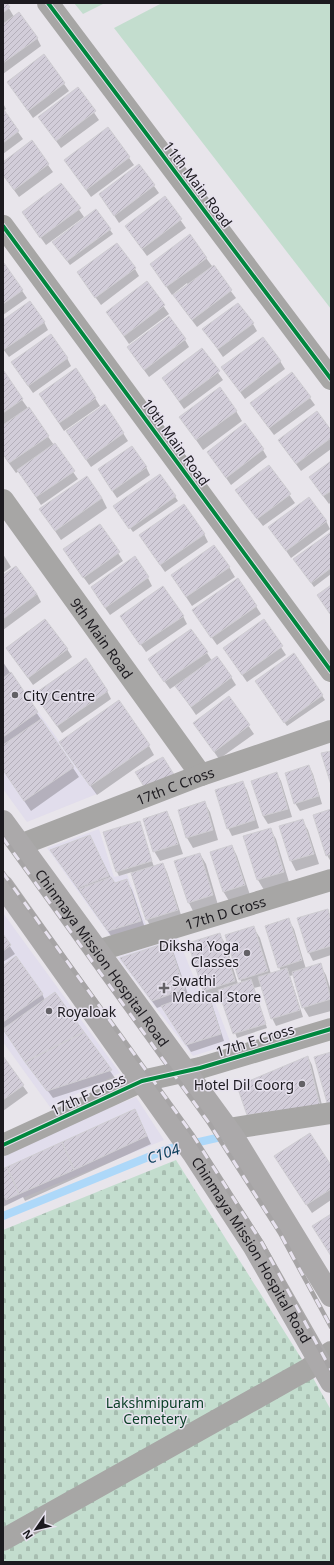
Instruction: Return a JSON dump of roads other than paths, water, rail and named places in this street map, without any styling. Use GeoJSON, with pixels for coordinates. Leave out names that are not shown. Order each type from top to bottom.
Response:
{"type":"FeatureCollection","features":[{"type":"Feature","properties":{"kind":"main road","name":"Chinmaya Mission Hospital Road"},"geometry":{"type":"LineString","coordinates":[[3,822],[228,1129],[331,1296]]}},
{"type":"Feature","properties":{"kind":"main road","name":"Chinmaya Mission Hospital Road"},"geometry":{"type":"LineString","coordinates":[[3,886],[142,1080],[194,1156],[325,1356],[331,1382]]}},
{"type":"Feature","properties":{"kind":"street","name":"11th Main Road"},"geometry":{"type":"LineString","coordinates":[[48,3],[331,379]]}},
{"type":"Feature","properties":{"kind":"street","name":"10th Main Road"},"geometry":{"type":"LineString","coordinates":[[3,226],[331,671]]}},
{"type":"Feature","properties":{"kind":"street","name":"9th Main Road"},"geometry":{"type":"LineString","coordinates":[[3,500],[201,775]]}},
{"type":"Feature","properties":{"kind":"street","name":"17th C Cross"},"geometry":{"type":"LineString","coordinates":[[20,845],[201,775],[331,730]]}},
{"type":"Feature","properties":{"kind":"street","name":"17th D Cross"},"geometry":{"type":"LineString","coordinates":[[97,951],[331,880]]}},
{"type":"Feature","properties":{"kind":"street","name":"17th E Cross"},"geometry":{"type":"LineString","coordinates":[[186,1070],[200,1068],[331,1029]]}},
{"type":"Feature","properties":{"kind":"street","name":"17th F Cross"},"geometry":{"type":"LineString","coordinates":[[3,1145],[142,1080],[186,1070]]}},
{"type":"Feature","properties":{"kind":"street"},"geometry":{"type":"LineString","coordinates":[[228,1129],[331,1113]]}},
{"type":"Feature","properties":{"kind":"street"},"geometry":{"type":"LineString","coordinates":[[3,1540],[308,1369],[325,1356]]}},
{"type":"Feature","properties":{"kind":"waterway","name":"C104"},"geometry":{"type":"LineString","coordinates":[[3,1216],[168,1149],[230,1135]]}},
{"type":"Feature","properties":{"kind":"railway"},"geometry":{"type":"LineString","coordinates":[[3,838],[209,1123],[280,1233],[331,1327]]}},
{"type":"Feature","properties":{"kind":"railway"},"geometry":{"type":"LineString","coordinates":[[3,873],[192,1134],[262,1243],[331,1370]]}},
{"type":"Feature","properties":{"kind":"place","name":"City Centre"},"geometry":{"type":"Point","coordinates":[15,695]}},
{"type":"Feature","properties":{"kind":"place","name":"Diksha Yoga Classes"},"geometry":{"type":"Point","coordinates":[247,953]}},
{"type":"Feature","properties":{"kind":"place","name":"Swathi Medical Store"},"geometry":{"type":"Point","coordinates":[164,988]}},
{"type":"Feature","properties":{"kind":"place","name":"Royaloak"},"geometry":{"type":"Point","coordinates":[49,1011]}},
{"type":"Feature","properties":{"kind":"place","name":"Hotel Dil Coorg"},"geometry":{"type":"Point","coordinates":[302,1084]}},
{"type":"Feature","properties":{"kind":"park label","name":"Lakshmipuram Cemetery"},"geometry":{"type":"Point","coordinates":[155,1410]}}]}
